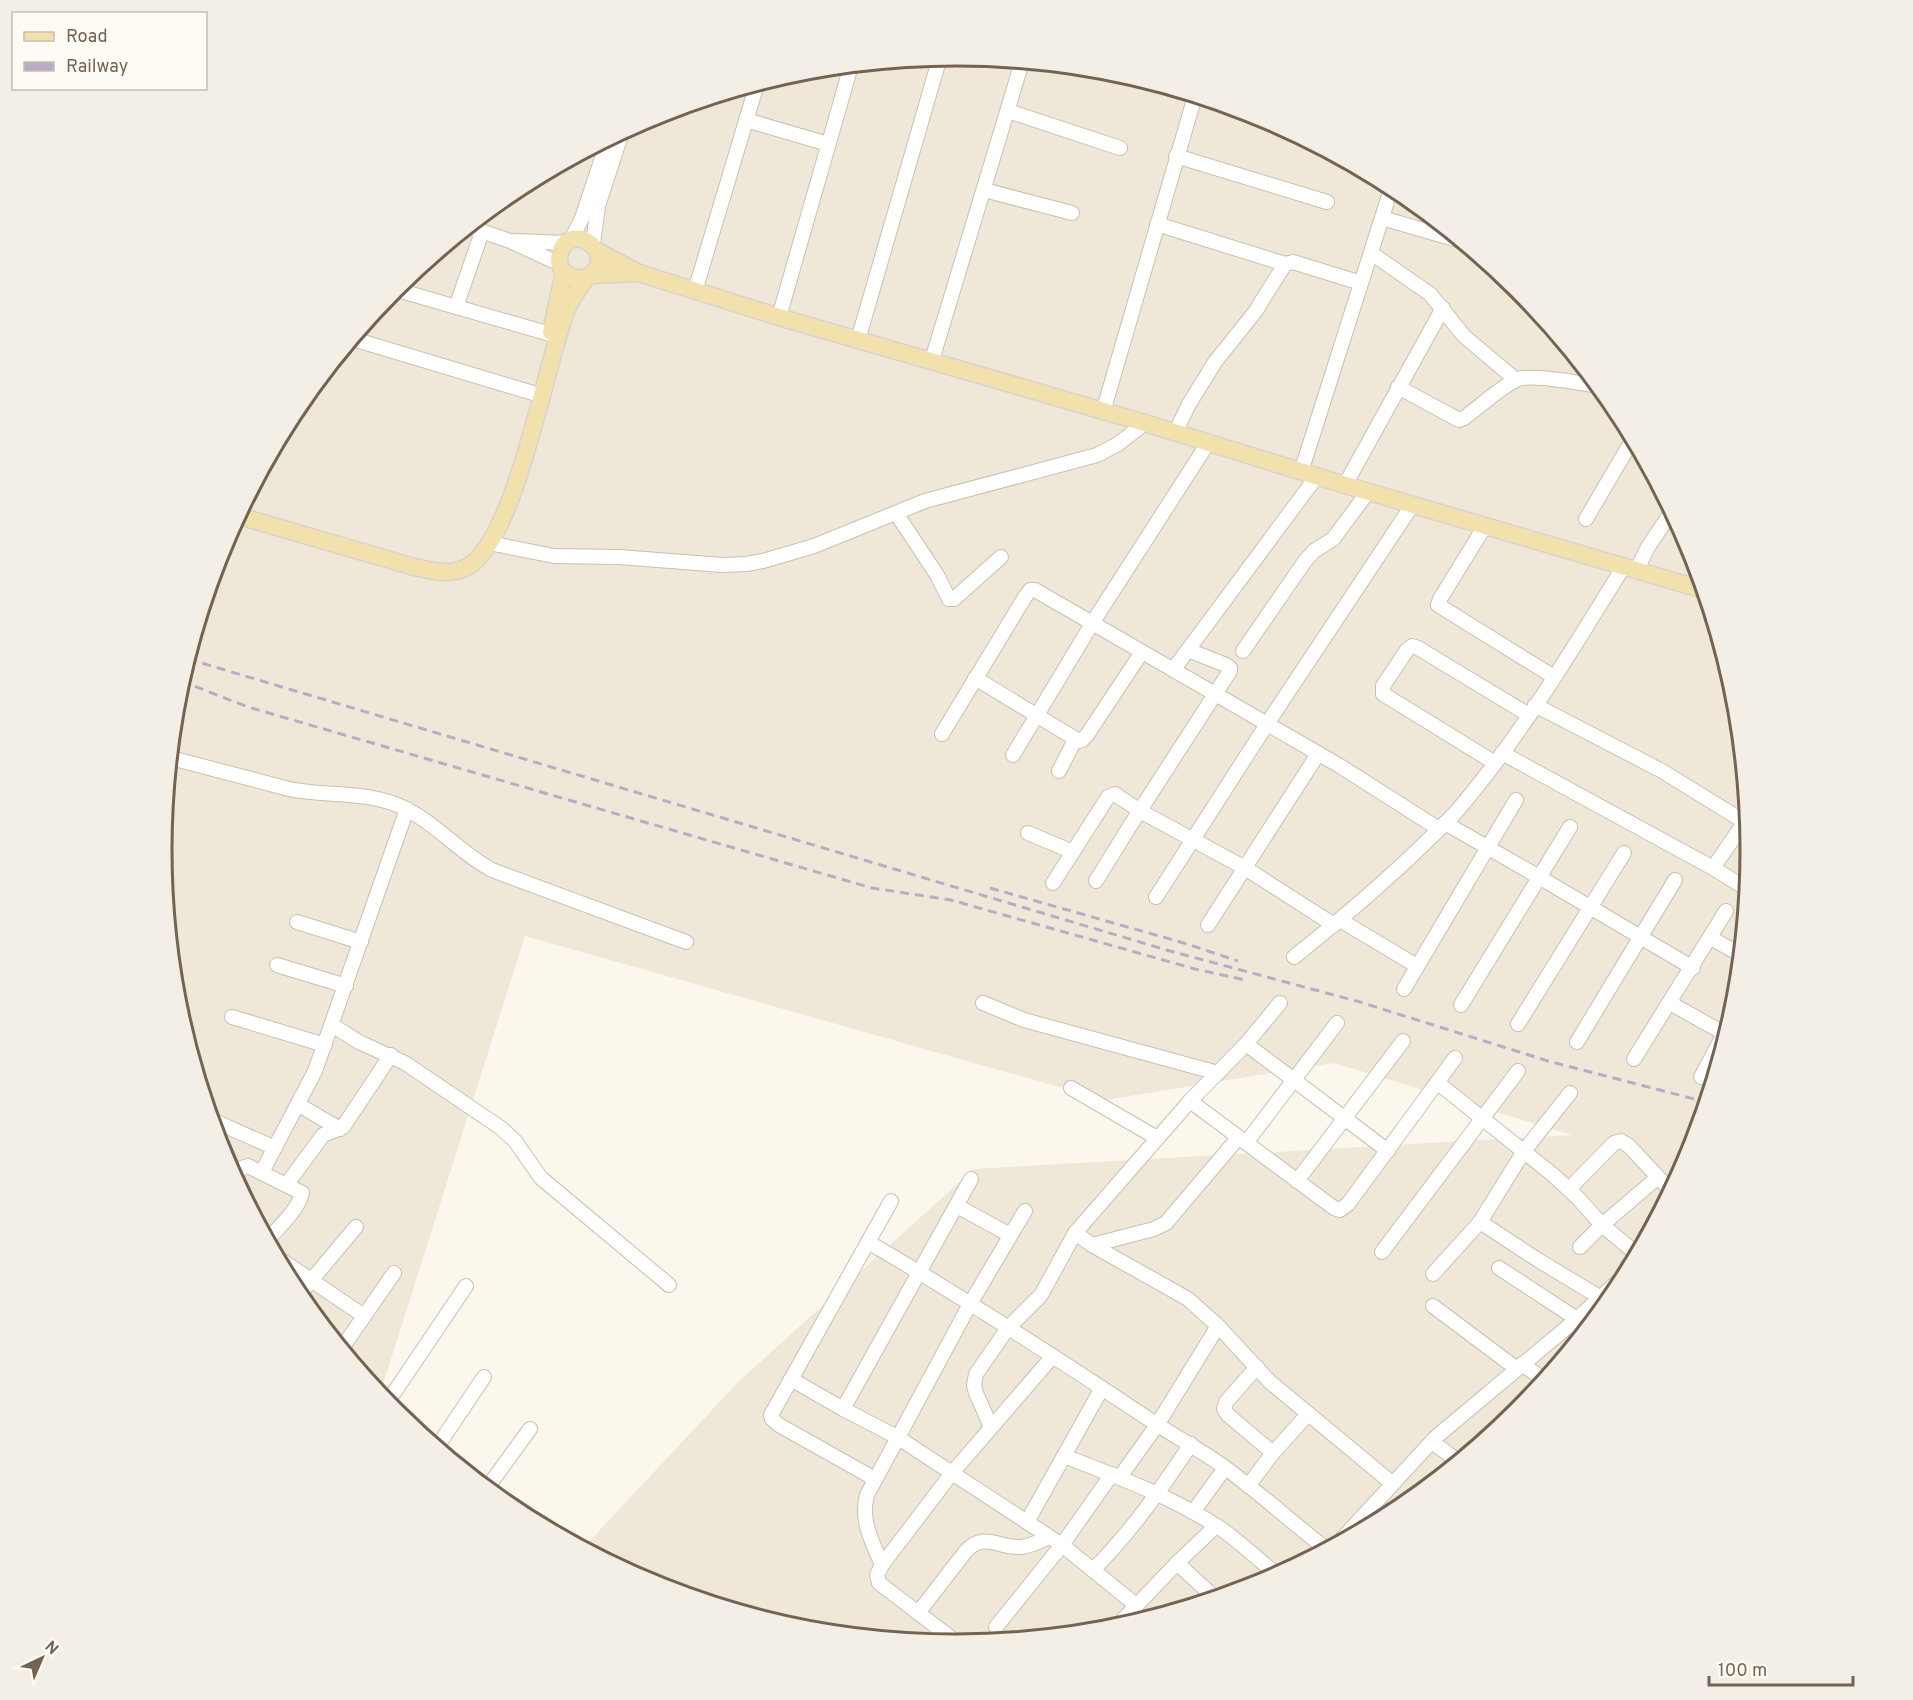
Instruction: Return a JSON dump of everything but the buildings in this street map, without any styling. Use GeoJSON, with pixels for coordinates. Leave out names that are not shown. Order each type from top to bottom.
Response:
{"type":"FeatureCollection","features":[{"type":"Feature","properties":{"kind":"main road"},"geometry":{"type":"LineString","coordinates":[[503,517],[501,501],[550,334],[562,268],[560,252],[569,241],[579,238],[639,273],[695,291],[1695,587]]}},
{"type":"Feature","properties":{"kind":"main road"},"geometry":{"type":"LineString","coordinates":[[246,518],[414,567],[438,572],[454,572],[469,566],[481,556],[511,502],[568,308],[588,276],[597,267],[599,256],[595,248]]}},
{"type":"Feature","properties":{"kind":"main road"},"geometry":{"type":"LineString","coordinates":[[562,268],[570,277],[578,279],[588,276],[639,273]]}},
{"type":"Feature","properties":{"kind":"street"},"geometry":{"type":"LineString","coordinates":[[858,339],[937,67]]}},
{"type":"Feature","properties":{"kind":"street"},"geometry":{"type":"LineString","coordinates":[[932,360],[1020,69]]}},
{"type":"Feature","properties":{"kind":"street"},"geometry":{"type":"LineString","coordinates":[[779,317],[849,74]]}},
{"type":"Feature","properties":{"kind":"street"},"geometry":{"type":"LineString","coordinates":[[695,291],[754,93]]}},
{"type":"Feature","properties":{"kind":"street"},"geometry":{"type":"LineString","coordinates":[[1103,412],[1193,103]]}},
{"type":"Feature","properties":{"kind":"street"},"geometry":{"type":"LineString","coordinates":[[1008,111],[1120,148]]}},
{"type":"Feature","properties":{"kind":"street"},"geometry":{"type":"LineString","coordinates":[[746,120],[828,144]]}},
{"type":"Feature","properties":{"kind":"street"},"geometry":{"type":"LineString","coordinates":[[595,248],[598,206],[618,143]]}},
{"type":"Feature","properties":{"kind":"street"},"geometry":{"type":"LineString","coordinates":[[510,241],[569,241],[582,218],[605,150]]}},
{"type":"Feature","properties":{"kind":"street"},"geometry":{"type":"LineString","coordinates":[[1176,156],[1327,202]]}},
{"type":"Feature","properties":{"kind":"street"},"geometry":{"type":"LineString","coordinates":[[984,190],[1072,213]]}},
{"type":"Feature","properties":{"kind":"street"},"geometry":{"type":"LineString","coordinates":[[1301,472],[1389,196]]}},
{"type":"Feature","properties":{"kind":"street"},"geometry":{"type":"LineString","coordinates":[[1382,218],[1443,236]]}},
{"type":"Feature","properties":{"kind":"street"},"geometry":{"type":"LineString","coordinates":[[1157,224],[1285,264]]}},
{"type":"Feature","properties":{"kind":"street"},"geometry":{"type":"LineString","coordinates":[[476,230],[510,241],[562,268]]}},
{"type":"Feature","properties":{"kind":"street"},"geometry":{"type":"LineString","coordinates":[[456,307],[475,232]]}},
{"type":"Feature","properties":{"kind":"street"},"geometry":{"type":"LineString","coordinates":[[1371,253],[1430,294],[1464,336],[1516,380]]}},
{"type":"Feature","properties":{"kind":"street"},"geometry":{"type":"LineString","coordinates":[[1175,432],[1215,362],[1264,298],[1285,264],[1290,261],[1361,283]]}},
{"type":"Feature","properties":{"kind":"street"},"geometry":{"type":"LineString","coordinates":[[406,292],[550,334]]}},
{"type":"Feature","properties":{"kind":"street"},"geometry":{"type":"LineString","coordinates":[[1345,485],[1443,308]]}},
{"type":"Feature","properties":{"kind":"street"},"geometry":{"type":"LineString","coordinates":[[360,341],[533,393]]}},
{"type":"Feature","properties":{"kind":"street"},"geometry":{"type":"LineString","coordinates":[[1398,387],[1459,420],[1516,380],[1535,378],[1586,385]]}},
{"type":"Feature","properties":{"kind":"street"},"geometry":{"type":"LineString","coordinates":[[489,543],[554,556],[619,557],[722,565],[769,560],[814,546],[925,501],[1097,456],[1118,444],[1145,423]]}},
{"type":"Feature","properties":{"kind":"street"},"geometry":{"type":"LineString","coordinates":[[1013,755],[1093,622],[1208,443]]}},
{"type":"Feature","properties":{"kind":"street"},"geometry":{"type":"LineString","coordinates":[[1586,519],[1628,447]]}},
{"type":"Feature","properties":{"kind":"street"},"geometry":{"type":"LineString","coordinates":[[1173,670],[1317,476]]}},
{"type":"Feature","properties":{"kind":"street"},"geometry":{"type":"LineString","coordinates":[[1243,651],[1305,561],[1314,551],[1333,539],[1368,492]]}},
{"type":"Feature","properties":{"kind":"street"},"geometry":{"type":"LineString","coordinates":[[1156,897],[1413,504]]}},
{"type":"Feature","properties":{"kind":"street"},"geometry":{"type":"LineString","coordinates":[[896,513],[937,575],[949,599],[954,598],[1001,557]]}},
{"type":"Feature","properties":{"kind":"street"},"geometry":{"type":"LineString","coordinates":[[1294,957],[1366,899],[1442,826],[1498,758],[1667,519]]}},
{"type":"Feature","properties":{"kind":"street"},"geometry":{"type":"LineString","coordinates":[[1485,525],[1438,605],[1554,677]]}},
{"type":"Feature","properties":{"kind":"street"},"geometry":{"type":"LineString","coordinates":[[942,734],[1030,590],[1039,591],[1442,826],[1489,848],[1693,968]]}},
{"type":"Feature","properties":{"kind":"street"},"geometry":{"type":"LineString","coordinates":[[1739,816],[1662,771],[1532,710],[1418,648],[1412,646],[1407,650],[1383,686],[1383,693],[1498,758],[1713,868],[1739,884]]}},
{"type":"Feature","properties":{"kind":"street"},"geometry":{"type":"LineString","coordinates":[[1096,881],[1229,673],[1230,668],[1188,650]]}},
{"type":"Feature","properties":{"kind":"street"},"geometry":{"type":"LineString","coordinates":[[975,678],[1075,740],[1082,740],[1142,652]]}},
{"type":"Feature","properties":{"kind":"street"},"geometry":{"type":"LineString","coordinates":[[1059,771],[1075,740]]}},
{"type":"Feature","properties":{"kind":"street"},"geometry":{"type":"LineString","coordinates":[[1208,925],[1318,754]]}},
{"type":"Feature","properties":{"kind":"street"},"geometry":{"type":"LineString","coordinates":[[178,760],[305,793],[367,796],[388,801],[407,809],[438,830],[468,856],[492,870],[686,942]]}},
{"type":"Feature","properties":{"kind":"street"},"geometry":{"type":"LineString","coordinates":[[1053,883],[1111,795],[1118,795],[1140,811],[1417,966]]}},
{"type":"Feature","properties":{"kind":"street"},"geometry":{"type":"LineString","coordinates":[[1404,989],[1516,800]]}},
{"type":"Feature","properties":{"kind":"street"},"geometry":{"type":"LineString","coordinates":[[262,1172],[315,1071],[407,809]]}},
{"type":"Feature","properties":{"kind":"street"},"geometry":{"type":"LineString","coordinates":[[1461,1005],[1570,827]]}},
{"type":"Feature","properties":{"kind":"street"},"geometry":{"type":"LineString","coordinates":[[1713,868],[1740,831]]}},
{"type":"Feature","properties":{"kind":"street"},"geometry":{"type":"LineString","coordinates":[[1028,833],[1073,852]]}},
{"type":"Feature","properties":{"kind":"street"},"geometry":{"type":"LineString","coordinates":[[1518,1024],[1624,853]]}},
{"type":"Feature","properties":{"kind":"street"},"geometry":{"type":"LineString","coordinates":[[1577,1042],[1675,880]]}},
{"type":"Feature","properties":{"kind":"street"},"geometry":{"type":"LineString","coordinates":[[1634,1059],[1693,968],[1726,911]]}},
{"type":"Feature","properties":{"kind":"street"},"geometry":{"type":"LineString","coordinates":[[297,922],[361,942]]}},
{"type":"Feature","properties":{"kind":"street"},"geometry":{"type":"LineString","coordinates":[[1710,938],[1734,951]]}},
{"type":"Feature","properties":{"kind":"street"},"geometry":{"type":"LineString","coordinates":[[277,964],[346,986]]}},
{"type":"Feature","properties":{"kind":"street"},"geometry":{"type":"LineString","coordinates":[[983,1003],[1024,1020],[1218,1073]]}},
{"type":"Feature","properties":{"kind":"street"},"geometry":{"type":"LineString","coordinates":[[991,1426],[976,1393],[974,1379],[1008,1328],[1041,1295],[1075,1233],[1157,1138],[1246,1044],[1280,1003]]}},
{"type":"Feature","properties":{"kind":"street"},"geometry":{"type":"LineString","coordinates":[[1670,1003],[1719,1031]]}},
{"type":"Feature","properties":{"kind":"street"},"geometry":{"type":"LineString","coordinates":[[232,1017],[325,1045]]}},
{"type":"Feature","properties":{"kind":"street"},"geometry":{"type":"LineString","coordinates":[[1092,1245],[1154,1229],[1166,1223],[1293,1080],[1336,1023]]}},
{"type":"Feature","properties":{"kind":"street"},"geometry":{"type":"LineString","coordinates":[[332,1025],[359,1042],[405,1063],[510,1135],[541,1178],[669,1285]]}},
{"type":"Feature","properties":{"kind":"street"},"geometry":{"type":"LineString","coordinates":[[1296,1181],[1402,1041]]}},
{"type":"Feature","properties":{"kind":"street"},"geometry":{"type":"LineString","coordinates":[[1246,1044],[1388,1151]]}},
{"type":"Feature","properties":{"kind":"street"},"geometry":{"type":"LineString","coordinates":[[287,1184],[323,1135],[340,1129],[391,1055]]}},
{"type":"Feature","properties":{"kind":"street"},"geometry":{"type":"LineString","coordinates":[[1701,1077],[1714,1055]]}},
{"type":"Feature","properties":{"kind":"street"},"geometry":{"type":"LineString","coordinates":[[1190,1101],[1296,1181],[1340,1210],[1348,1204],[1455,1058]]}},
{"type":"Feature","properties":{"kind":"street"},"geometry":{"type":"LineString","coordinates":[[1382,1252],[1518,1071]]}},
{"type":"Feature","properties":{"kind":"street"},"geometry":{"type":"LineString","coordinates":[[1438,1083],[1569,1189],[1602,1225],[1631,1249]]}},
{"type":"Feature","properties":{"kind":"street"},"geometry":{"type":"LineString","coordinates":[[1071,1088],[1157,1138]]}},
{"type":"Feature","properties":{"kind":"street"},"geometry":{"type":"LineString","coordinates":[[1433,1274],[1480,1222],[1524,1151],[1570,1093]]}},
{"type":"Feature","properties":{"kind":"street"},"geometry":{"type":"LineString","coordinates":[[299,1105],[340,1129]]}},
{"type":"Feature","properties":{"kind":"street"},"geometry":{"type":"LineString","coordinates":[[222,1125],[275,1148]]}},
{"type":"Feature","properties":{"kind":"street"},"geometry":{"type":"LineString","coordinates":[[1569,1189],[1618,1141],[1629,1146],[1665,1186]]}},
{"type":"Feature","properties":{"kind":"street"},"geometry":{"type":"LineString","coordinates":[[241,1170],[246,1165],[300,1191],[301,1197],[291,1214],[273,1233]]}},
{"type":"Feature","properties":{"kind":"street"},"geometry":{"type":"LineString","coordinates":[[1580,1247],[1657,1178]]}},
{"type":"Feature","properties":{"kind":"street"},"geometry":{"type":"LineString","coordinates":[[843,1409],[971,1179]]}},
{"type":"Feature","properties":{"kind":"street"},"geometry":{"type":"LineString","coordinates":[[875,1479],[775,1423],[771,1415],[891,1201]]}},
{"type":"Feature","properties":{"kind":"street"},"geometry":{"type":"LineString","coordinates":[[957,1206],[1010,1235]]}},
{"type":"Feature","properties":{"kind":"street"},"geometry":{"type":"LineString","coordinates":[[882,1565],[864,1517],[867,1495],[970,1304],[1025,1211]]}},
{"type":"Feature","properties":{"kind":"street"},"geometry":{"type":"LineString","coordinates":[[1480,1222],[1600,1297]]}},
{"type":"Feature","properties":{"kind":"street"},"geometry":{"type":"LineString","coordinates":[[305,1287],[356,1227]]}},
{"type":"Feature","properties":{"kind":"street"},"geometry":{"type":"LineString","coordinates":[[1075,1233],[1188,1299],[1218,1326],[1270,1382],[1393,1484]]}},
{"type":"Feature","properties":{"kind":"street"},"geometry":{"type":"LineString","coordinates":[[868,1242],[920,1272],[1157,1425],[1191,1444],[1225,1468],[1320,1544]]}},
{"type":"Feature","properties":{"kind":"street"},"geometry":{"type":"LineString","coordinates":[[294,1268],[364,1316]]}},
{"type":"Feature","properties":{"kind":"street"},"geometry":{"type":"LineString","coordinates":[[1355,1525],[1432,1442],[1465,1411],[1586,1315],[1499,1268]]}},
{"type":"Feature","properties":{"kind":"street"},"geometry":{"type":"LineString","coordinates":[[347,1341],[394,1273]]}},
{"type":"Feature","properties":{"kind":"street"},"geometry":{"type":"LineString","coordinates":[[393,1394],[466,1286]]}},
{"type":"Feature","properties":{"kind":"street"},"geometry":{"type":"LineString","coordinates":[[1433,1306],[1519,1367],[1537,1376]]}},
{"type":"Feature","properties":{"kind":"street"},"geometry":{"type":"LineString","coordinates":[[996,1627],[1157,1425],[1218,1326]]}},
{"type":"Feature","properties":{"kind":"street"},"geometry":{"type":"LineString","coordinates":[[945,1634],[879,1583],[877,1575],[882,1565],[952,1473],[1053,1356]]}},
{"type":"Feature","properties":{"kind":"street"},"geometry":{"type":"LineString","coordinates":[[1257,1367],[1226,1402],[1224,1408],[1228,1415],[1273,1454]]}},
{"type":"Feature","properties":{"kind":"street"},"geometry":{"type":"LineString","coordinates":[[442,1440],[484,1377]]}},
{"type":"Feature","properties":{"kind":"street"},"geometry":{"type":"LineString","coordinates":[[791,1380],[897,1437],[1062,1545],[1136,1605]]}},
{"type":"Feature","properties":{"kind":"street"},"geometry":{"type":"LineString","coordinates":[[1027,1522],[1102,1388]]}},
{"type":"Feature","properties":{"kind":"street"},"geometry":{"type":"LineString","coordinates":[[1248,1486],[1308,1414]]}},
{"type":"Feature","properties":{"kind":"street"},"geometry":{"type":"LineString","coordinates":[[492,1481],[530,1430]]}},
{"type":"Feature","properties":{"kind":"street"},"geometry":{"type":"LineString","coordinates":[[1432,1442],[1452,1457]]}},
{"type":"Feature","properties":{"kind":"street"},"geometry":{"type":"LineString","coordinates":[[1093,1570],[1115,1548],[1157,1494],[1191,1444]]}},
{"type":"Feature","properties":{"kind":"street"},"geometry":{"type":"LineString","coordinates":[[1064,1456],[1116,1476],[1193,1512],[1241,1544],[1269,1568]]}},
{"type":"Feature","properties":{"kind":"street"},"geometry":{"type":"LineString","coordinates":[[1193,1512],[1225,1468]]}},
{"type":"Feature","properties":{"kind":"street"},"geometry":{"type":"LineString","coordinates":[[1366,1513],[1369,1516]]}},
{"type":"Feature","properties":{"kind":"street"},"geometry":{"type":"LineString","coordinates":[[1127,1615],[1216,1526]]}},
{"type":"Feature","properties":{"kind":"street"},"geometry":{"type":"LineString","coordinates":[[918,1613],[966,1551],[975,1543],[986,1541],[1019,1548],[1036,1544],[1049,1537]]}},
{"type":"Feature","properties":{"kind":"street"},"geometry":{"type":"LineString","coordinates":[[1177,1563],[1209,1592]]}},
{"type":"Feature","properties":{"kind":"shaded area"},"geometry":{"type":"Polygon","coordinates":[[[956,66],[1059,73],[1109,81],[1209,108],[1257,126],[1348,171],[1392,198],[1434,228],[1473,261],[1546,333],[1578,373],[1608,414],[1660,503],[1699,598],[1714,647],[1734,748],[1739,799],[1739,901],[1734,952],[1714,1053],[1699,1102],[1660,1197],[1635,1242],[1608,1286],[1546,1367],[1511,1404],[1434,1472],[1392,1502],[1303,1553],[1209,1592],[1159,1607],[1109,1619],[1008,1632],[956,1634],[854,1627],[804,1619],[704,1592],[656,1574],[589,1542],[739,1381],[974,1169],[1572,1135],[1334,1063],[1105,1100],[525,936],[383,1384],[335,1327],[305,1286],[278,1242],[253,1197],[232,1150],[199,1053],[179,952],[172,850],[179,748],[199,647],[232,550],[253,503],[278,458],[305,414],[335,373],[367,333],[402,296],[479,228],[521,198],[565,171],[656,126],[754,93],[804,81],[905,68],[956,66]]]}},
{"type":"Feature","properties":{"kind":"railway"},"geometry":{"type":"LineString","coordinates":[[196,661],[1170,951],[1360,1002],[1548,1061],[1700,1100]]}},
{"type":"Feature","properties":{"kind":"railway"},"geometry":{"type":"LineString","coordinates":[[191,685],[248,707],[872,888],[951,900],[1195,969],[1245,980]]}},
{"type":"Feature","properties":{"kind":"railway"},"geometry":{"type":"LineString","coordinates":[[990,888],[1184,943],[1238,961]]}}]}
